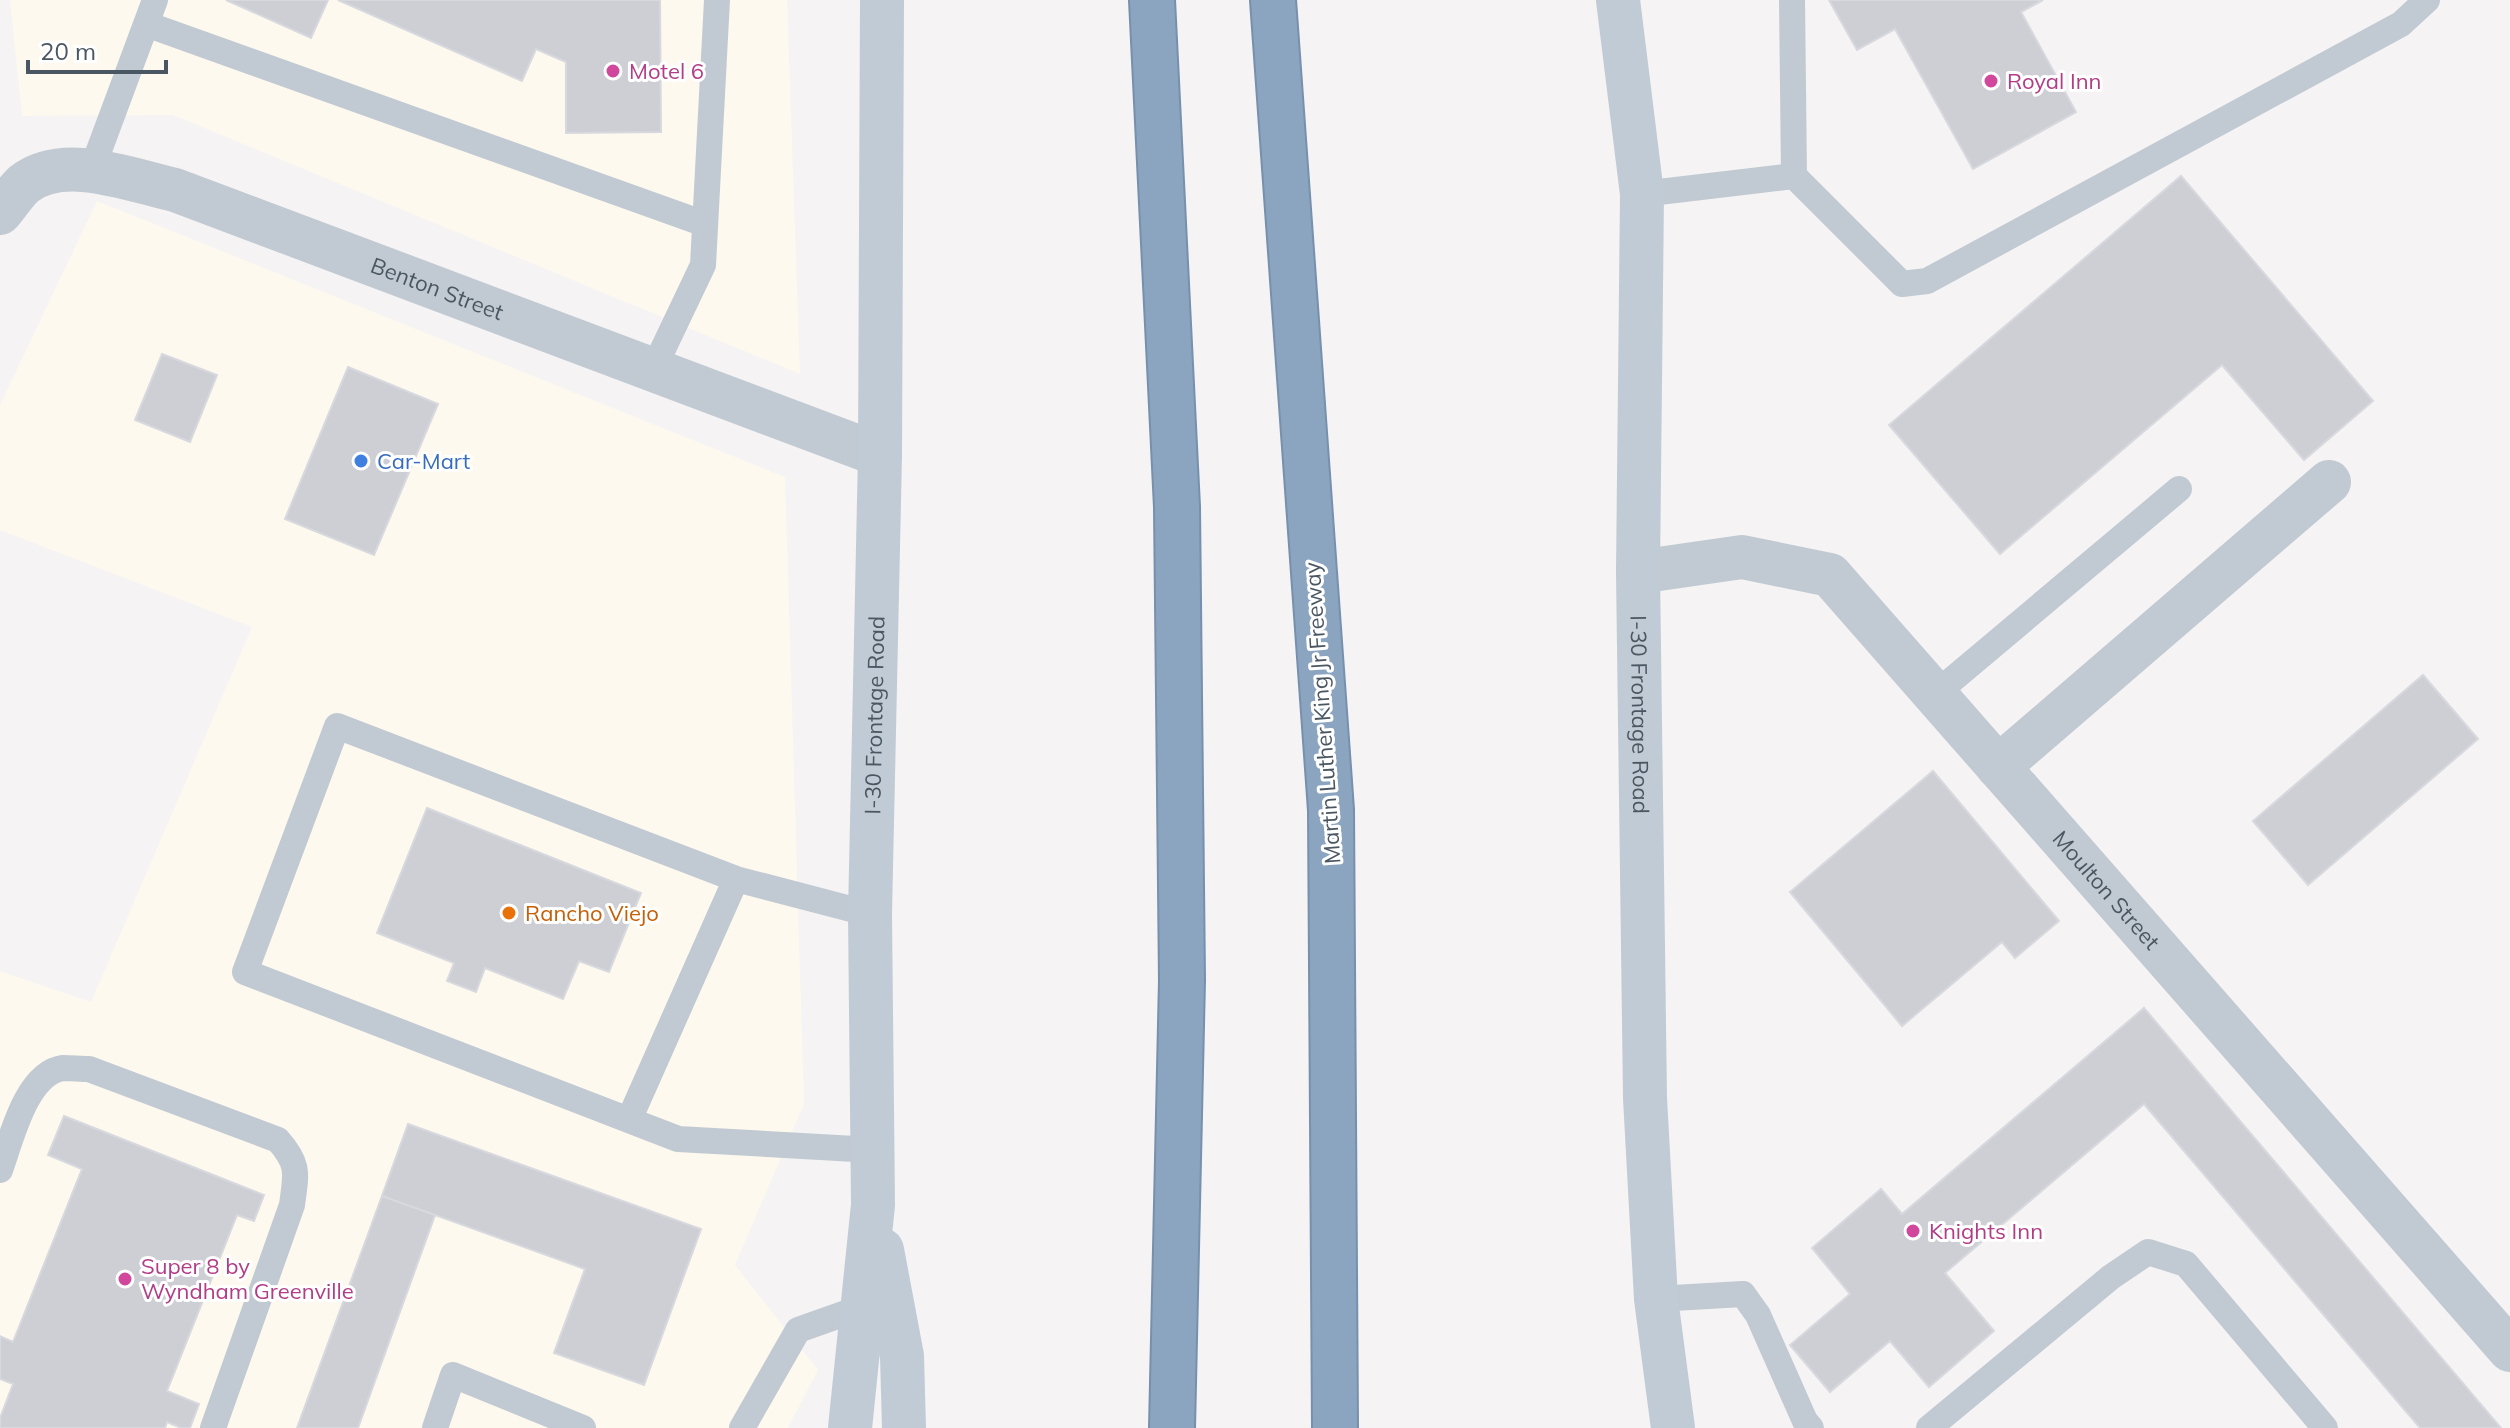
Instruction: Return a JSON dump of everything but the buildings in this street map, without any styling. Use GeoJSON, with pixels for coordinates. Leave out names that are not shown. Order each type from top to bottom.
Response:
{"type":"FeatureCollection","features":[{"type":"Feature","properties":{"kind":"highway"},"geometry":{"type":"LineString","coordinates":[[1152,0],[1177,507],[1182,980],[1172,1428]]}},
{"type":"Feature","properties":{"kind":"highway","name":"Martin Luther King Jr Freeway"},"geometry":{"type":"LineString","coordinates":[[1273,0],[1331,810],[1335,1428]]}},
{"type":"Feature","properties":{"kind":"main road","name":"I-30 Frontage Road"},"geometry":{"type":"LineString","coordinates":[[850,1428],[873,1205],[870,914],[880,455],[882,0]]}},
{"type":"Feature","properties":{"kind":"main road","name":"I-30 Frontage Road"},"geometry":{"type":"LineString","coordinates":[[1618,0],[1642,194],[1638,572],[1645,1098],[1656,1299],[1669,1420]]}},
{"type":"Feature","properties":{"kind":"main road"},"geometry":{"type":"LineString","coordinates":[[873,1205],[902,1356],[904,1428]]}},
{"type":"Feature","properties":{"kind":"street","name":"Benton Street"},"geometry":{"type":"LineString","coordinates":[[0,213],[24,184],[55,169],[74,168],[175,190],[880,455]]}},
{"type":"Feature","properties":{"kind":"street"},"geometry":{"type":"LineString","coordinates":[[1998,767],[2329,482]]}},
{"type":"Feature","properties":{"kind":"street","name":"Moulton Street"},"geometry":{"type":"LineString","coordinates":[[1638,572],[1742,557],[1830,575],[2510,1350]]}},
{"type":"Feature","properties":{"kind":"lane"},"geometry":{"type":"LineString","coordinates":[[653,370],[703,265],[717,0]]}},
{"type":"Feature","properties":{"kind":"lane"},"geometry":{"type":"LineString","coordinates":[[1792,0],[1794,176],[1902,284],[1927,281],[2401,24],[2427,0]]}},
{"type":"Feature","properties":{"kind":"lane"},"geometry":{"type":"LineString","coordinates":[[91,172],[150,12],[705,224]]}},
{"type":"Feature","properties":{"kind":"lane"},"geometry":{"type":"LineString","coordinates":[[1642,194],[1794,176]]}},
{"type":"Feature","properties":{"kind":"lane"},"geometry":{"type":"LineString","coordinates":[[1934,695],[2179,489]]}},
{"type":"Feature","properties":{"kind":"lane"},"geometry":{"type":"LineString","coordinates":[[870,914],[736,879],[337,726],[245,972],[678,1139],[873,1150]]}},
{"type":"Feature","properties":{"kind":"lane"},"geometry":{"type":"LineString","coordinates":[[629,1120],[736,879]]}},
{"type":"Feature","properties":{"kind":"lane"},"geometry":{"type":"LineString","coordinates":[[0,1170],[26,1101],[38,1082],[61,1068],[89,1069],[278,1140],[293,1157],[296,1178],[292,1205],[213,1428]]}},
{"type":"Feature","properties":{"kind":"lane"},"geometry":{"type":"LineString","coordinates":[[1929,1428],[2111,1277],[2148,1252],[2186,1264],[2325,1428]]}},
{"type":"Feature","properties":{"kind":"lane"},"geometry":{"type":"LineString","coordinates":[[1656,1299],[1743,1294],[1758,1315],[1805,1421],[1811,1428]]}},
{"type":"Feature","properties":{"kind":"lane"},"geometry":{"type":"LineString","coordinates":[[742,1428],[798,1330],[863,1307]]}},
{"type":"Feature","properties":{"kind":"lane"},"geometry":{"type":"LineString","coordinates":[[435,1428],[453,1375],[583,1428]]}},
{"type":"Feature","properties":{"kind":"shaded area"},"geometry":{"type":"Polygon","coordinates":[[[10,0],[787,0],[800,374],[173,115],[22,116],[10,0]]]}},
{"type":"Feature","properties":{"kind":"shaded area"},"geometry":{"type":"Polygon","coordinates":[[[97,201],[785,477],[804,1104],[735,1265],[818,1370],[788,1428],[0,1428],[0,971],[91,1002],[252,627],[0,530],[0,405],[97,201]]]}},
{"type":"Feature","properties":{"kind":"place","name":"Motel 6"},"geometry":{"type":"Point","coordinates":[613,71]}},
{"type":"Feature","properties":{"kind":"place","name":"Royal Inn"},"geometry":{"type":"Point","coordinates":[1991,81]}},
{"type":"Feature","properties":{"kind":"place","name":"Car-Mart"},"geometry":{"type":"Point","coordinates":[361,461]}},
{"type":"Feature","properties":{"kind":"place","name":"Rancho Viejo"},"geometry":{"type":"Point","coordinates":[509,913]}},
{"type":"Feature","properties":{"kind":"place","name":"Knights Inn"},"geometry":{"type":"Point","coordinates":[1913,1231]}},
{"type":"Feature","properties":{"kind":"place","name":"Super 8 by Wyndham Greenville"},"geometry":{"type":"Point","coordinates":[125,1279]}}]}
